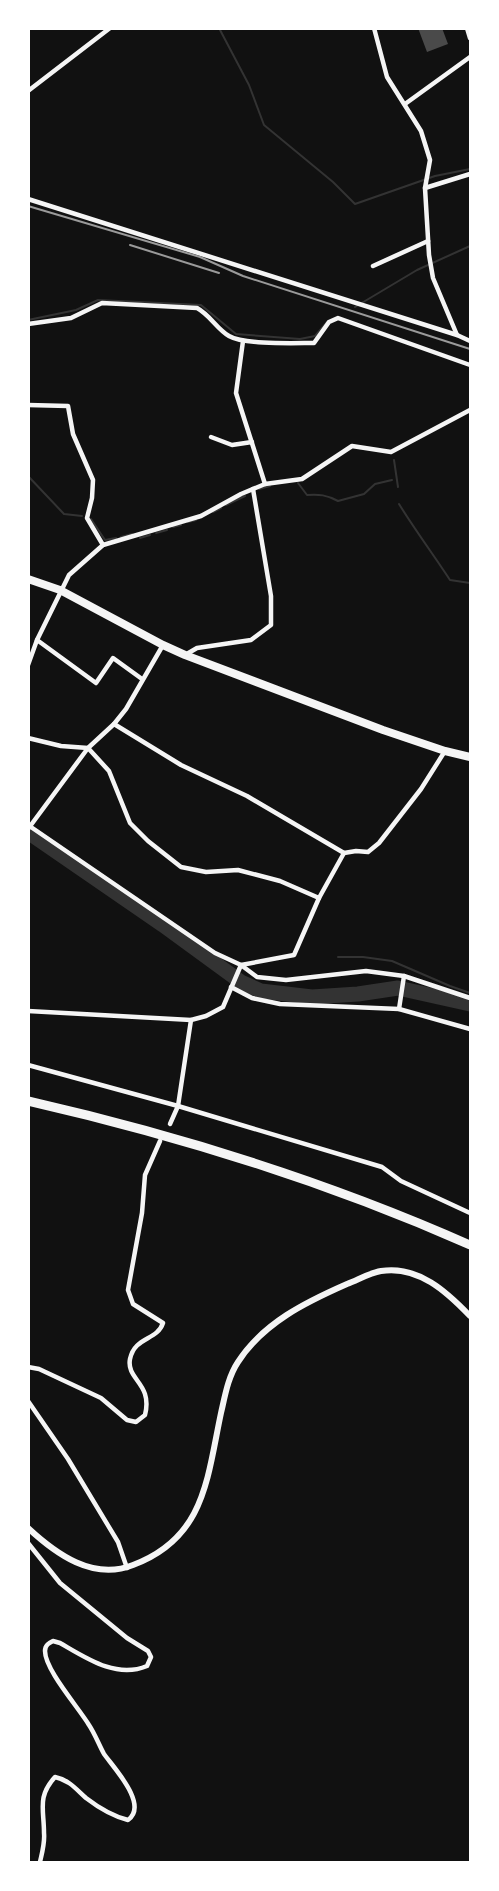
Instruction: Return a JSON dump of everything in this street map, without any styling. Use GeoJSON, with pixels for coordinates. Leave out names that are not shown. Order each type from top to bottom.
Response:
{"type":"FeatureCollection","features":[{"type":"Feature","properties":{"kind":"highway"},"geometry":{"type":"LineString","coordinates":[[28,579],[60,590],[185,655],[383,730],[445,751],[471,757]]}},
{"type":"Feature","properties":{"kind":"highway"},"geometry":{"type":"LineString","coordinates":[[28,1101],[177,1138],[306,1179],[471,1240]]}},
{"type":"Feature","properties":{"kind":"highway"},"geometry":{"type":"LineString","coordinates":[[407,1217],[471,1245]]}},
{"type":"Feature","properties":{"kind":"street"},"geometry":{"type":"LineString","coordinates":[[28,91],[110,28]]}},
{"type":"Feature","properties":{"kind":"street"},"geometry":{"type":"LineString","coordinates":[[374,28],[387,77],[421,131],[430,160],[425,188],[433,278],[457,335]]}},
{"type":"Feature","properties":{"kind":"street"},"geometry":{"type":"LineString","coordinates":[[405,104],[471,57]]}},
{"type":"Feature","properties":{"kind":"street"},"geometry":{"type":"LineString","coordinates":[[425,188],[471,174]]}},
{"type":"Feature","properties":{"kind":"street"},"geometry":{"type":"LineString","coordinates":[[28,199],[471,341]]}},
{"type":"Feature","properties":{"kind":"street"},"geometry":{"type":"LineString","coordinates":[[373,266],[428,241]]}},
{"type":"Feature","properties":{"kind":"street"},"geometry":{"type":"LineString","coordinates":[[28,324],[71,318],[102,303],[197,308],[207,314],[229,336],[243,341],[314,343],[329,322],[338,318],[471,365]]}},
{"type":"Feature","properties":{"kind":"street"},"geometry":{"type":"LineString","coordinates":[[243,341],[236,393],[266,484]]}},
{"type":"Feature","properties":{"kind":"street"},"geometry":{"type":"LineString","coordinates":[[28,405],[68,406],[73,434],[93,480],[87,518],[103,545]]}},
{"type":"Feature","properties":{"kind":"street"},"geometry":{"type":"LineString","coordinates":[[28,665],[37,640],[69,575],[103,545],[201,516],[266,484],[302,479],[352,446],[391,452],[471,410]]}},
{"type":"Feature","properties":{"kind":"street"},"geometry":{"type":"LineString","coordinates":[[211,437],[232,445],[252,442]]}},
{"type":"Feature","properties":{"kind":"street"},"geometry":{"type":"LineString","coordinates":[[185,655],[197,648],[251,640],[271,625],[271,596],[253,489]]}},
{"type":"Feature","properties":{"kind":"street"},"geometry":{"type":"LineString","coordinates":[[37,640],[96,683],[113,658],[142,678]]}},
{"type":"Feature","properties":{"kind":"street"},"geometry":{"type":"LineString","coordinates":[[163,645],[126,709],[114,724],[88,748],[29,827],[215,953],[257,977],[286,980],[366,971],[404,976],[471,998]]}},
{"type":"Feature","properties":{"kind":"street"},"geometry":{"type":"LineString","coordinates":[[114,724],[181,765],[247,796],[344,853],[368,852],[379,843],[421,789],[445,751]]}},
{"type":"Feature","properties":{"kind":"street"},"geometry":{"type":"LineString","coordinates":[[28,738],[62,746],[88,748],[109,771],[130,823],[148,841],[182,867],[206,872],[238,870],[280,881],[319,898]]}},
{"type":"Feature","properties":{"kind":"street"},"geometry":{"type":"LineString","coordinates":[[239,968],[294,955],[319,898],[344,853]]}},
{"type":"Feature","properties":{"kind":"street"},"geometry":{"type":"LineString","coordinates":[[28,1011],[191,1020],[206,1016],[223,1007],[239,968]]}},
{"type":"Feature","properties":{"kind":"street"},"geometry":{"type":"LineString","coordinates":[[399,1009],[404,976]]}},
{"type":"Feature","properties":{"kind":"street"},"geometry":{"type":"LineString","coordinates":[[231,987],[252,998],[280,1004],[399,1009],[471,1029]]}},
{"type":"Feature","properties":{"kind":"street"},"geometry":{"type":"LineString","coordinates":[[170,1124],[178,1106],[186,1066],[191,1020]]}},
{"type":"Feature","properties":{"kind":"street"},"geometry":{"type":"LineString","coordinates":[[28,1065],[178,1106],[382,1167],[401,1181],[471,1213]]}},
{"type":"Feature","properties":{"kind":"street"},"geometry":{"type":"LineString","coordinates":[[28,1367],[39,1369],[101,1398],[127,1420],[136,1422],[145,1415],[147,1399],[145,1390],[133,1375],[130,1359],[138,1343],[158,1333],[163,1323],[133,1304],[128,1290],[142,1213],[145,1175],[160,1141]]}},
{"type":"Feature","properties":{"kind":"street"},"geometry":{"type":"LineString","coordinates":[[28,1527],[61,1555],[78,1564],[106,1570],[127,1568],[159,1553],[181,1533],[197,1512],[207,1483],[227,1385],[236,1364],[249,1347],[276,1322],[336,1289],[367,1275],[382,1271],[403,1271],[429,1281],[447,1293],[471,1316]]}},
{"type":"Feature","properties":{"kind":"street"},"geometry":{"type":"LineString","coordinates":[[28,1401],[68,1459],[118,1542],[127,1568]]}},
{"type":"Feature","properties":{"kind":"street"},"geometry":{"type":"LineString","coordinates":[[28,1544],[60,1583],[127,1638],[148,1651],[151,1657],[147,1666],[138,1670],[110,1668],[97,1664],[60,1643],[53,1641],[47,1644],[46,1659],[58,1681],[90,1726],[103,1752],[132,1792],[134,1807],[133,1816],[128,1821],[114,1817],[87,1799],[65,1779],[55,1777],[47,1786],[41,1808],[45,1835],[40,1863]]}},
{"type":"Feature","properties":{"kind":"building"},"geometry":{"type":"Polygon","coordinates":[[[418,28],[442,28],[448,44],[427,52],[418,28]]]}},
{"type":"Feature","properties":{"kind":"waterway"},"geometry":{"type":"LineString","coordinates":[[219,28],[249,85],[264,125],[333,182],[355,204],[435,176],[470,169]]}},
{"type":"Feature","properties":{"kind":"waterway"},"geometry":{"type":"LineString","coordinates":[[355,307],[417,270],[470,246]]}},
{"type":"Feature","properties":{"kind":"waterway"},"geometry":{"type":"LineString","coordinates":[[28,320],[76,310],[98,300],[201,305],[236,334],[300,339],[315,336],[328,321]]}},
{"type":"Feature","properties":{"kind":"waterway"},"geometry":{"type":"LineString","coordinates":[[394,460],[398,487]]}},
{"type":"Feature","properties":{"kind":"waterway"},"geometry":{"type":"LineString","coordinates":[[28,476],[64,514],[82,516]]}},
{"type":"Feature","properties":{"kind":"waterway"},"geometry":{"type":"LineString","coordinates":[[298,483],[307,495],[323,495],[338,501],[364,494],[375,484],[392,480]]}},
{"type":"Feature","properties":{"kind":"waterway"},"geometry":{"type":"LineString","coordinates":[[259,489],[270,486]]}},
{"type":"Feature","properties":{"kind":"waterway"},"geometry":{"type":"LineString","coordinates":[[226,505],[245,496]]}},
{"type":"Feature","properties":{"kind":"waterway"},"geometry":{"type":"LineString","coordinates":[[399,504],[450,580],[470,583]]}},
{"type":"Feature","properties":{"kind":"waterway"},"geometry":{"type":"LineString","coordinates":[[213,512],[221,508]]}},
{"type":"Feature","properties":{"kind":"waterway"},"geometry":{"type":"LineString","coordinates":[[91,519],[105,540],[116,538]]}},
{"type":"Feature","properties":{"kind":"waterway"},"geometry":{"type":"LineString","coordinates":[[188,522],[196,520]]}},
{"type":"Feature","properties":{"kind":"waterway"},"geometry":{"type":"LineString","coordinates":[[173,527],[181,525]]}},
{"type":"Feature","properties":{"kind":"waterway"},"geometry":{"type":"LineString","coordinates":[[156,533],[167,530]]}},
{"type":"Feature","properties":{"kind":"waterway"},"geometry":{"type":"LineString","coordinates":[[121,537],[132,534]]}},
{"type":"Feature","properties":{"kind":"waterway"},"geometry":{"type":"LineString","coordinates":[[140,538],[150,535]]}},
{"type":"Feature","properties":{"kind":"waterway"},"geometry":{"type":"LineString","coordinates":[[28,832],[241,982],[261,991],[312,997],[358,994],[398,988],[470,1004]]}},
{"type":"Feature","properties":{"kind":"waterway"},"geometry":{"type":"LineString","coordinates":[[338,957],[363,957],[392,961],[470,993]]}},
{"type":"Feature","properties":{"kind":"railway"},"geometry":{"type":"LineString","coordinates":[[28,206],[200,257],[243,276],[470,349]]}},
{"type":"Feature","properties":{"kind":"railway"},"geometry":{"type":"LineString","coordinates":[[130,245],[219,273]]}}]}
